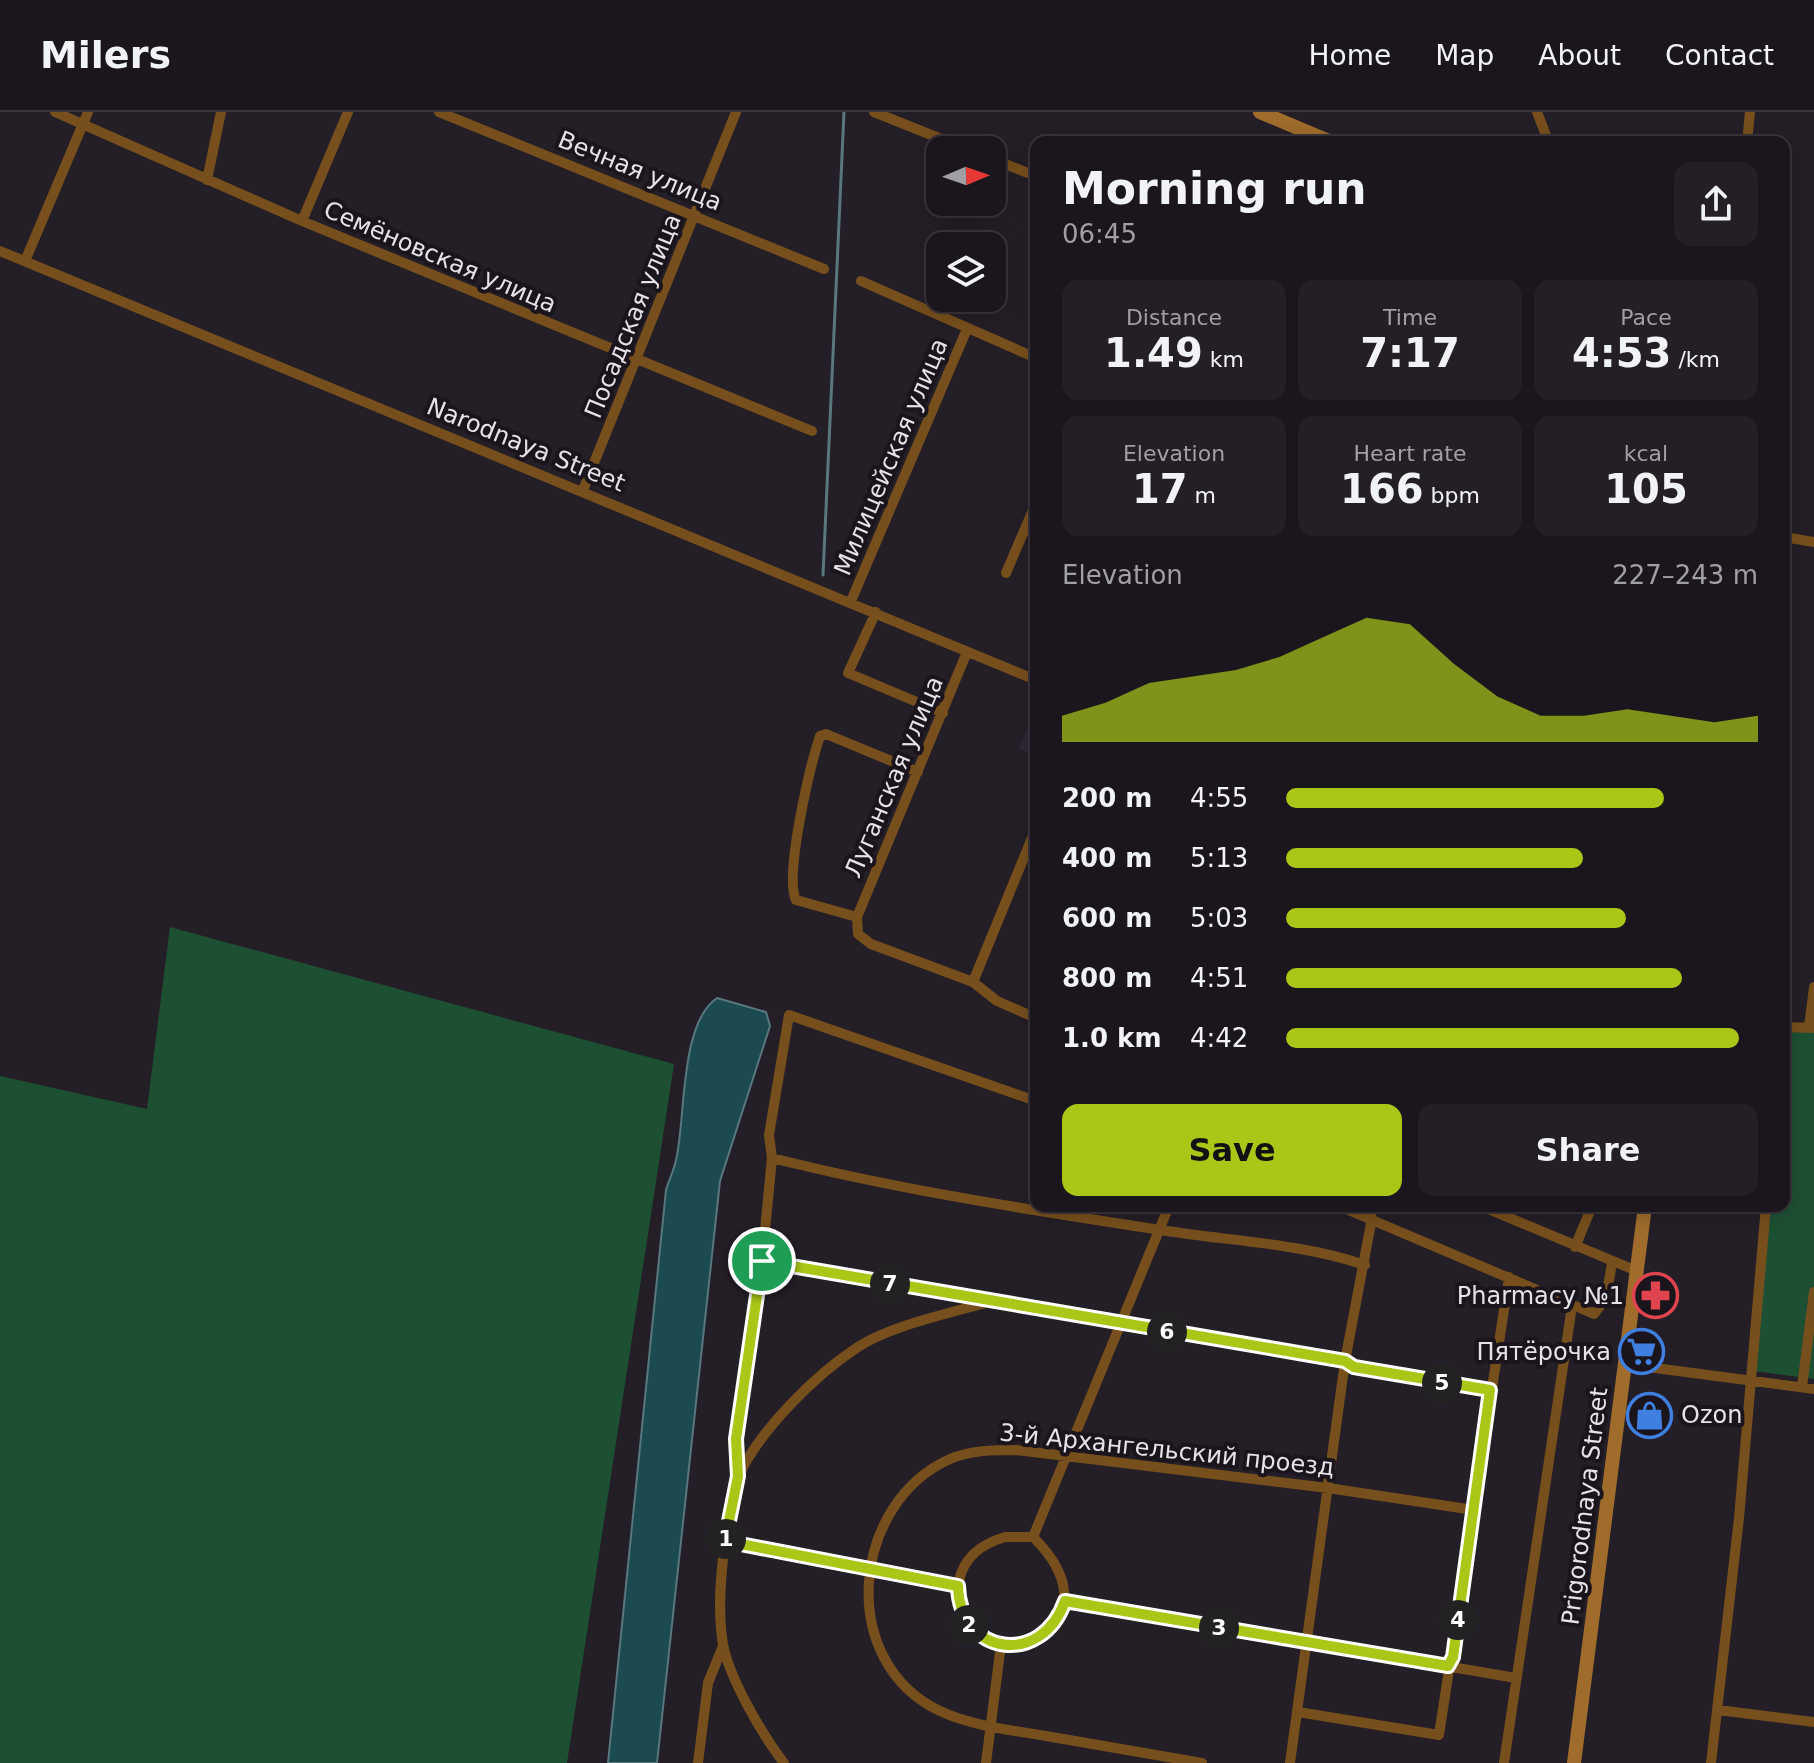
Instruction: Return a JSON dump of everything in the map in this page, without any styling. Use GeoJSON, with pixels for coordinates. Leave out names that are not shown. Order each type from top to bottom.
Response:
{"type":"FeatureCollection","features":[{"type":"Feature","properties":{"kind":"street","name":"Семёновская улица"},"geometry":{"type":"LineString","coordinates":[[55,112],[302,221],[812,431]]}},
{"type":"Feature","properties":{"kind":"street"},"geometry":{"type":"LineString","coordinates":[[25,261],[88,112]]}},
{"type":"Feature","properties":{"kind":"street"},"geometry":{"type":"LineString","coordinates":[[207,180],[221,112]]}},
{"type":"Feature","properties":{"kind":"street"},"geometry":{"type":"LineString","coordinates":[[302,221],[348,112]]}},
{"type":"Feature","properties":{"kind":"street","name":"Вечная улица"},"geometry":{"type":"LineString","coordinates":[[439,112],[696,214],[824,269]]}},
{"type":"Feature","properties":{"kind":"street","name":"Посадская улица"},"geometry":{"type":"LineString","coordinates":[[583,490],[736,112]]}},
{"type":"Feature","properties":{"kind":"street"},"geometry":{"type":"LineString","coordinates":[[874,112],[934,136]]}},
{"type":"Feature","properties":{"kind":"street"},"geometry":{"type":"LineString","coordinates":[[1260,112],[1317,136]]}},
{"type":"Feature","properties":{"kind":"street"},"geometry":{"type":"LineString","coordinates":[[1537,112],[1546,136]]}},
{"type":"Feature","properties":{"kind":"street"},"geometry":{"type":"LineString","coordinates":[[1747,136],[1750,112]]}},
{"type":"Feature","properties":{"kind":"street"},"geometry":{"type":"LineString","coordinates":[[1006,164],[1030,174]]}},
{"type":"Feature","properties":{"kind":"street","name":"Narodnaya Street"},"geometry":{"type":"LineString","coordinates":[[0,251],[1030,678]]}},
{"type":"Feature","properties":{"kind":"street"},"geometry":{"type":"LineString","coordinates":[[861,281],[1030,355]]}},
{"type":"Feature","properties":{"kind":"street","name":"Милицейская улица"},"geometry":{"type":"LineString","coordinates":[[851,601],[967,329]]}},
{"type":"Feature","properties":{"kind":"street"},"geometry":{"type":"LineString","coordinates":[[1006,573],[1030,517]]}},
{"type":"Feature","properties":{"kind":"street"},"geometry":{"type":"LineString","coordinates":[[1790,538],[1814,542]]}},
{"type":"Feature","properties":{"kind":"street"},"geometry":{"type":"LineString","coordinates":[[876,612],[847,669],[851,677],[943,713]]}},
{"type":"Feature","properties":{"kind":"street","name":"Луганская улица"},"geometry":{"type":"LineString","coordinates":[[857,917],[967,652]]}},
{"type":"Feature","properties":{"kind":"street"},"geometry":{"type":"LineString","coordinates":[[918,772],[826,734],[820,736],[793,860],[791,890],[796,900],[857,917],[858,934],[871,944],[973,982],[997,1001],[1030,1015]]}},
{"type":"Feature","properties":{"kind":"street"},"geometry":{"type":"LineString","coordinates":[[973,982],[1030,843]]}},
{"type":"Feature","properties":{"kind":"street"},"geometry":{"type":"LineString","coordinates":[[1790,1027],[1812,1028],[1814,987]]}},
{"type":"Feature","properties":{"kind":"street"},"geometry":{"type":"LineString","coordinates":[[784,1763],[738,1682],[723,1646],[720,1599],[725,1541],[738,1476],[736,1439],[762,1261],[772,1158],[769,1135],[789,1015],[1030,1099]]}},
{"type":"Feature","properties":{"kind":"street"},"geometry":{"type":"LineString","coordinates":[[772,1158],[844,1175],[1030,1207]]}},
{"type":"Feature","properties":{"kind":"street"},"geometry":{"type":"LineString","coordinates":[[1057,1212],[1306,1251],[1365,1265]]}},
{"type":"Feature","properties":{"kind":"street"},"geometry":{"type":"LineString","coordinates":[[1033,1537],[1167,1212]]}},
{"type":"Feature","properties":{"kind":"street"},"geometry":{"type":"LineString","coordinates":[[1356,1212],[1594,1314],[1606,1298],[1612,1263]]}},
{"type":"Feature","properties":{"kind":"street"},"geometry":{"type":"LineString","coordinates":[[1290,1763],[1345,1361],[1365,1265],[1372,1218],[1370,1212]]}},
{"type":"Feature","properties":{"kind":"street"},"geometry":{"type":"LineString","coordinates":[[1495,1212],[1637,1271]]}},
{"type":"Feature","properties":{"kind":"street"},"geometry":{"type":"LineString","coordinates":[[1575,1247],[1590,1212]]}},
{"type":"Feature","properties":{"kind":"street","name":"Prigorodnaya Street"},"geometry":{"type":"LineString","coordinates":[[1574,1763],[1644,1212]]}},
{"type":"Feature","properties":{"kind":"street"},"geometry":{"type":"LineString","coordinates":[[1711,1763],[1753,1380],[1766,1212]]}},
{"type":"Feature","properties":{"kind":"street"},"geometry":{"type":"LineString","coordinates":[[762,1261],[1345,1361],[1354,1367],[1490,1390]]}},
{"type":"Feature","properties":{"kind":"street"},"geometry":{"type":"LineString","coordinates":[[1298,1712],[1439,1735],[1509,1277]]}},
{"type":"Feature","properties":{"kind":"street"},"geometry":{"type":"LineString","coordinates":[[1802,1387],[1814,1292]]}},
{"type":"Feature","properties":{"kind":"street"},"geometry":{"type":"LineString","coordinates":[[738,1476],[769,1430],[823,1373],[861,1345],[916,1322],[990,1302]]}},
{"type":"Feature","properties":{"kind":"street"},"geometry":{"type":"LineString","coordinates":[[1504,1763],[1572,1306]]}},
{"type":"Feature","properties":{"kind":"street"},"geometry":{"type":"LineString","coordinates":[[1625,1364],[1814,1389]]}},
{"type":"Feature","properties":{"kind":"street","name":"3-й Архангельский проезд"},"geometry":{"type":"LineString","coordinates":[[868,1569],[873,1547],[891,1512],[906,1492],[950,1459],[988,1450],[1068,1454],[1474,1510]]}},
{"type":"Feature","properties":{"kind":"street"},"geometry":{"type":"LineString","coordinates":[[1005,1537],[1033,1537],[1062,1572],[1065,1601],[1049,1631],[1034,1641],[1001,1644],[977,1633],[968,1623],[961,1612],[958,1586],[968,1559],[978,1548],[1005,1537]]}},
{"type":"Feature","properties":{"kind":"street"},"geometry":{"type":"LineString","coordinates":[[725,1541],[958,1586]]}},
{"type":"Feature","properties":{"kind":"street"},"geometry":{"type":"LineString","coordinates":[[868,1569],[873,1629],[883,1656],[899,1679],[939,1710],[992,1727],[1202,1763]]}},
{"type":"Feature","properties":{"kind":"street"},"geometry":{"type":"LineString","coordinates":[[1065,1601],[1516,1678]]}},
{"type":"Feature","properties":{"kind":"street"},"geometry":{"type":"LineString","coordinates":[[986,1763],[1001,1644]]}},
{"type":"Feature","properties":{"kind":"street"},"geometry":{"type":"LineString","coordinates":[[698,1763],[708,1683],[723,1646]]}},
{"type":"Feature","properties":{"kind":"street"},"geometry":{"type":"LineString","coordinates":[[1718,1710],[1814,1722]]}},
{"type":"Feature","properties":{"kind":"shaded area"},"geometry":{"type":"Polygon","coordinates":[[[1030,720],[1030,754],[1019,749],[1030,720]]]}},
{"type":"Feature","properties":{"kind":"green space"},"geometry":{"type":"Polygon","coordinates":[[[170,927],[674,1064],[567,1763],[0,1763],[0,1076],[147,1109],[170,927]]]}},
{"type":"Feature","properties":{"kind":"green space"},"geometry":{"type":"Polygon","coordinates":[[[1790,1027],[1814,1028],[1814,1379],[1754,1371],[1766,1212],[1790,1212],[1790,1027]]]}},
{"type":"Feature","properties":{"kind":"water"},"geometry":{"type":"Polygon","coordinates":[[[717,998],[766,1012],[770,1026],[720,1181],[657,1763],[608,1763],[666,1190],[679,1142],[690,1050],[705,1011],[717,998]]]}},
{"type":"Feature","properties":{"kind":"waterway"},"geometry":{"type":"LineString","coordinates":[[823,575],[844,112]]}},
{"type":"Feature","properties":{"kind":"place","name":"Pharmacy №1"},"geometry":{"type":"Point","coordinates":[1655,1296]}},
{"type":"Feature","properties":{"kind":"place","name":"Пятёрочка"},"geometry":{"type":"Point","coordinates":[1642,1352]}},
{"type":"Feature","properties":{"kind":"place","name":"Ozon"},"geometry":{"type":"Point","coordinates":[1650,1415]}},
{"type":"Feature","properties":{"kind":"route"},"geometry":{"type":"LineString","coordinates":[[762,1261],[1345,1361],[1354,1367],[1490,1390],[1453,1657],[1448,1666],[1065,1601],[1049,1631],[1034,1641],[1018,1645],[1001,1644],[977,1633],[968,1623],[961,1612],[958,1586],[725,1541],[738,1476],[736,1439],[762,1261]]}}]}
